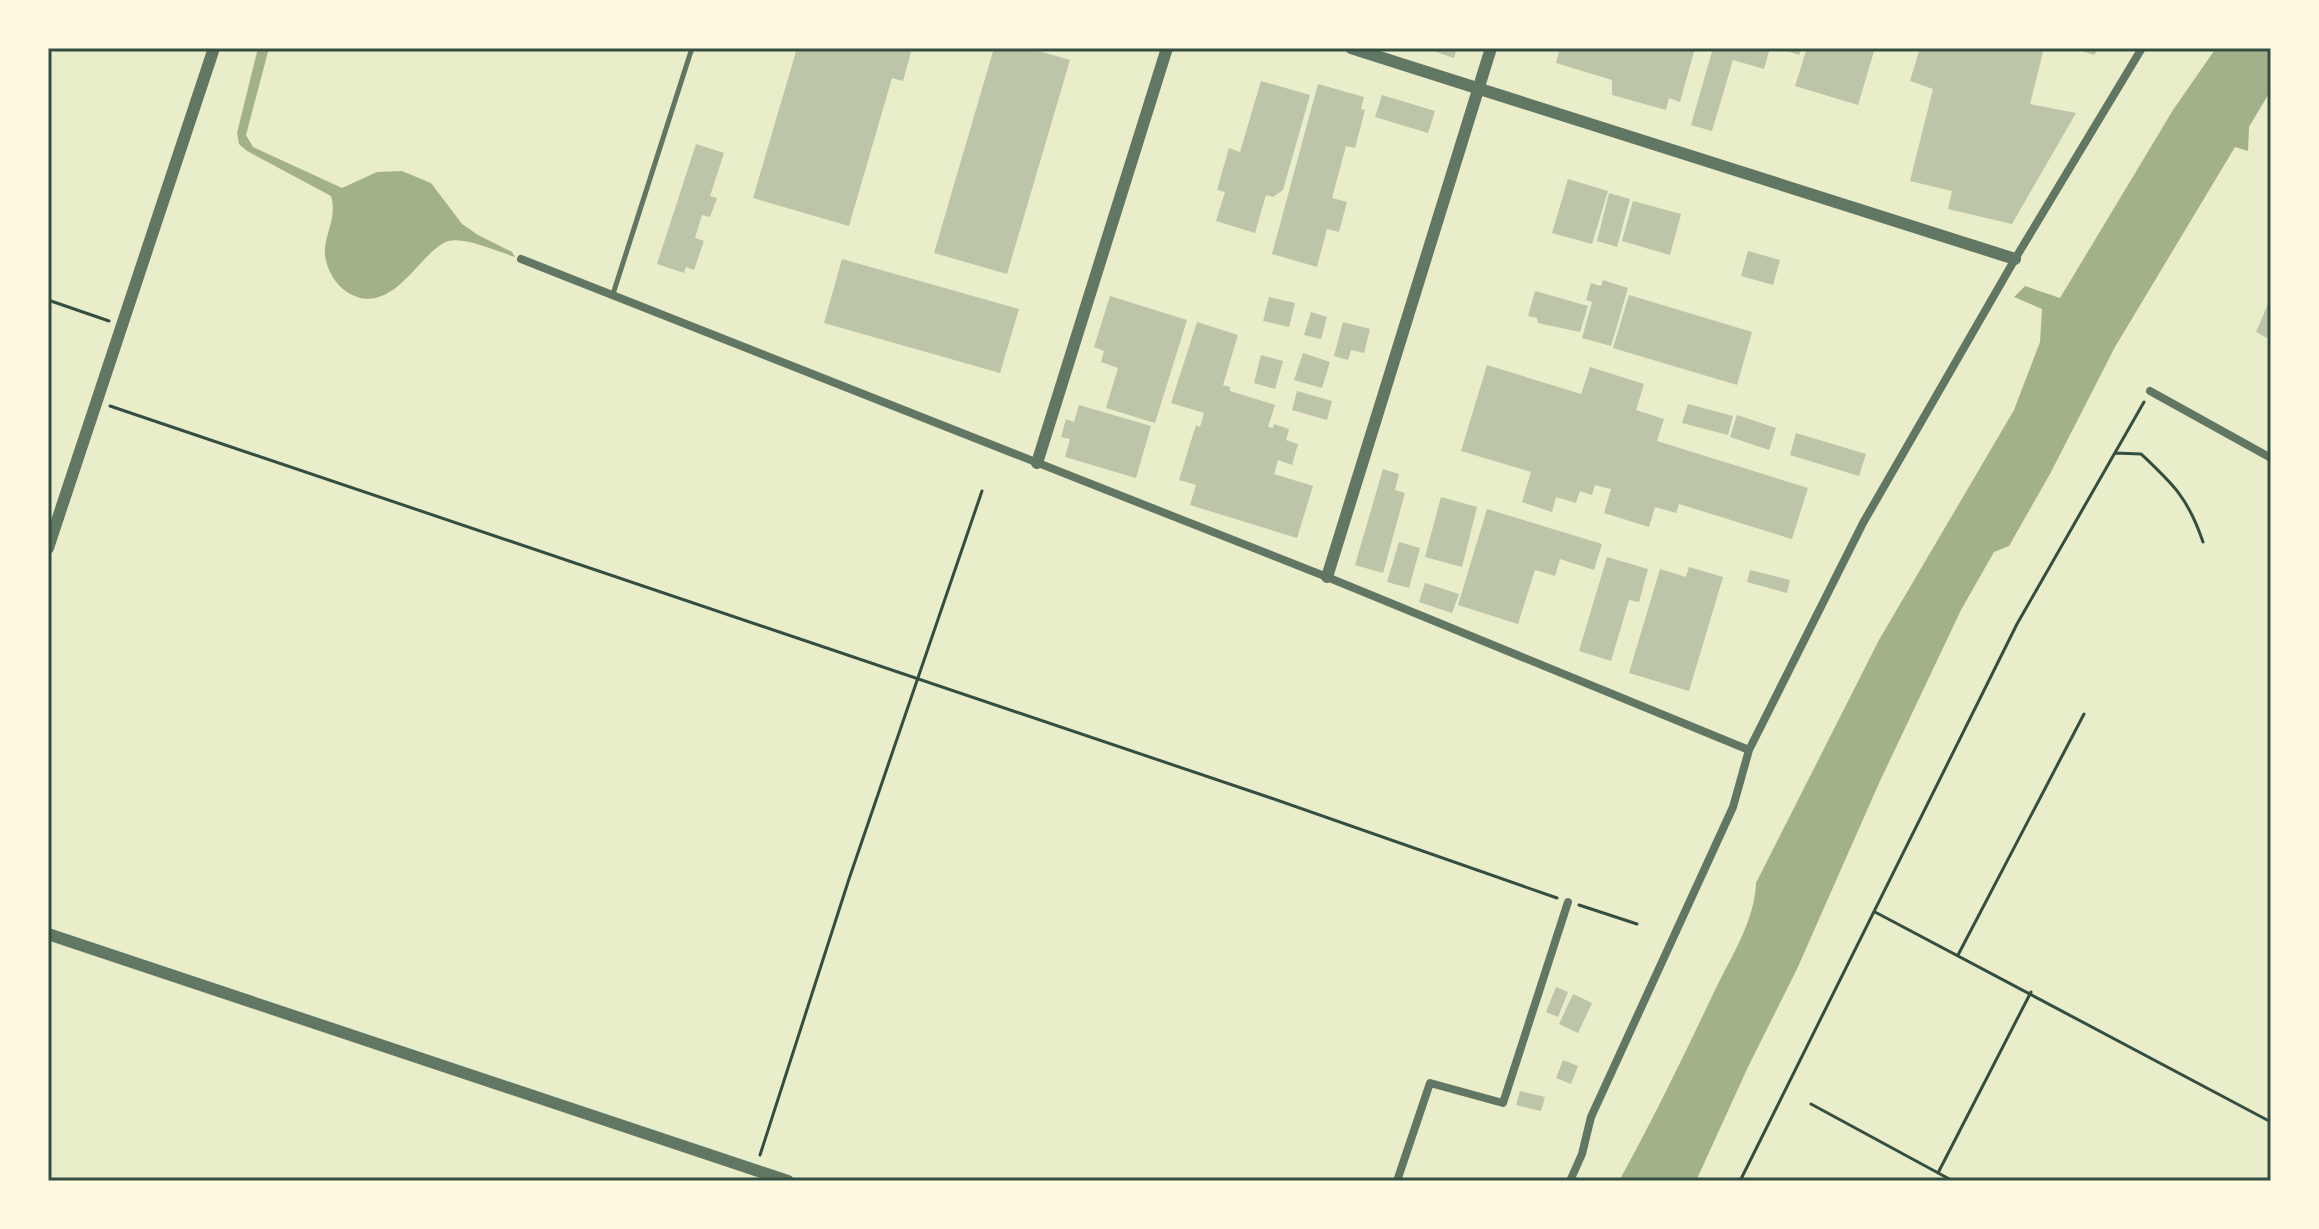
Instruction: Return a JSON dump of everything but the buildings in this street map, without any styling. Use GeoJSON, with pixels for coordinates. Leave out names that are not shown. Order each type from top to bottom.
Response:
{"type":"FeatureCollection","features":[{"type":"Feature","properties":{"kind":"street"},"geometry":{"type":"LineString","coordinates":[[48,548],[214,48]]}},
{"type":"Feature","properties":{"kind":"street"},"geometry":{"type":"LineString","coordinates":[[1037,463],[1167,48]]}},
{"type":"Feature","properties":{"kind":"street"},"geometry":{"type":"LineString","coordinates":[[1351,48],[2015,259]]}},
{"type":"Feature","properties":{"kind":"street"},"geometry":{"type":"LineString","coordinates":[[1327,577],[1491,48]]}},
{"type":"Feature","properties":{"kind":"street"},"geometry":{"type":"LineString","coordinates":[[1570,1181],[1582,1154],[1591,1117],[1733,807],[1749,750],[1863,523],[2015,259],[2142,48]]}},
{"type":"Feature","properties":{"kind":"street"},"geometry":{"type":"LineString","coordinates":[[521,259],[1327,577],[1749,750]]}},
{"type":"Feature","properties":{"kind":"street"},"geometry":{"type":"LineString","coordinates":[[2150,391],[2271,458]]}},
{"type":"Feature","properties":{"kind":"street"},"geometry":{"type":"LineString","coordinates":[[1397,1181],[1430,1083],[1503,1103],[1568,902]]}},
{"type":"Feature","properties":{"kind":"street"},"geometry":{"type":"LineString","coordinates":[[48,934],[788,1181]]}},
{"type":"Feature","properties":{"kind":"lane"},"geometry":{"type":"LineString","coordinates":[[613,294],[692,48]]}},
{"type":"Feature","properties":{"kind":"path"},"geometry":{"type":"LineString","coordinates":[[48,300],[121,325]]}},
{"type":"Feature","properties":{"kind":"path"},"geometry":{"type":"LineString","coordinates":[[1740,1181],[2017,624],[2150,391]]}},
{"type":"Feature","properties":{"kind":"path"},"geometry":{"type":"LineString","coordinates":[[98,402],[1637,924]]}},
{"type":"Feature","properties":{"kind":"path"},"geometry":{"type":"LineString","coordinates":[[2115,453],[2141,454],[2164,475],[2192,510],[2203,542]]}},
{"type":"Feature","properties":{"kind":"path"},"geometry":{"type":"LineString","coordinates":[[755,1170],[849,879],[982,491]]}},
{"type":"Feature","properties":{"kind":"path"},"geometry":{"type":"LineString","coordinates":[[1958,955],[2084,714]]}},
{"type":"Feature","properties":{"kind":"path"},"geometry":{"type":"LineString","coordinates":[[1875,912],[2031,992],[2271,1122]]}},
{"type":"Feature","properties":{"kind":"path"},"geometry":{"type":"LineString","coordinates":[[1938,1173],[2031,992]]}},
{"type":"Feature","properties":{"kind":"path"},"geometry":{"type":"LineString","coordinates":[[1811,1104],[1953,1181]]}},
{"type":"Feature","properties":{"kind":"shaded area"},"geometry":{"type":"Polygon","coordinates":[[[258,48],[269,48],[246,135],[253,147],[342,188],[377,172],[402,171],[431,183],[462,224],[512,252],[515,257],[473,243],[449,241],[438,246],[405,280],[378,297],[363,298],[343,289],[330,272],[325,256],[333,212],[331,196],[239,144],[237,133],[258,48]]]}},
{"type":"Feature","properties":{"kind":"shaded area"},"geometry":{"type":"Polygon","coordinates":[[[2216,48],[2271,48],[2271,90],[2249,127],[2248,151],[2235,147],[2115,347],[2009,546],[1994,552],[1961,610],[1696,1181],[1619,1181],[1741,938],[1755,897],[1756,883],[1879,640],[2014,410],[2040,342],[2042,309],[2014,297],[2025,286],[2060,298],[2173,110],[2216,48]]]}}]}
